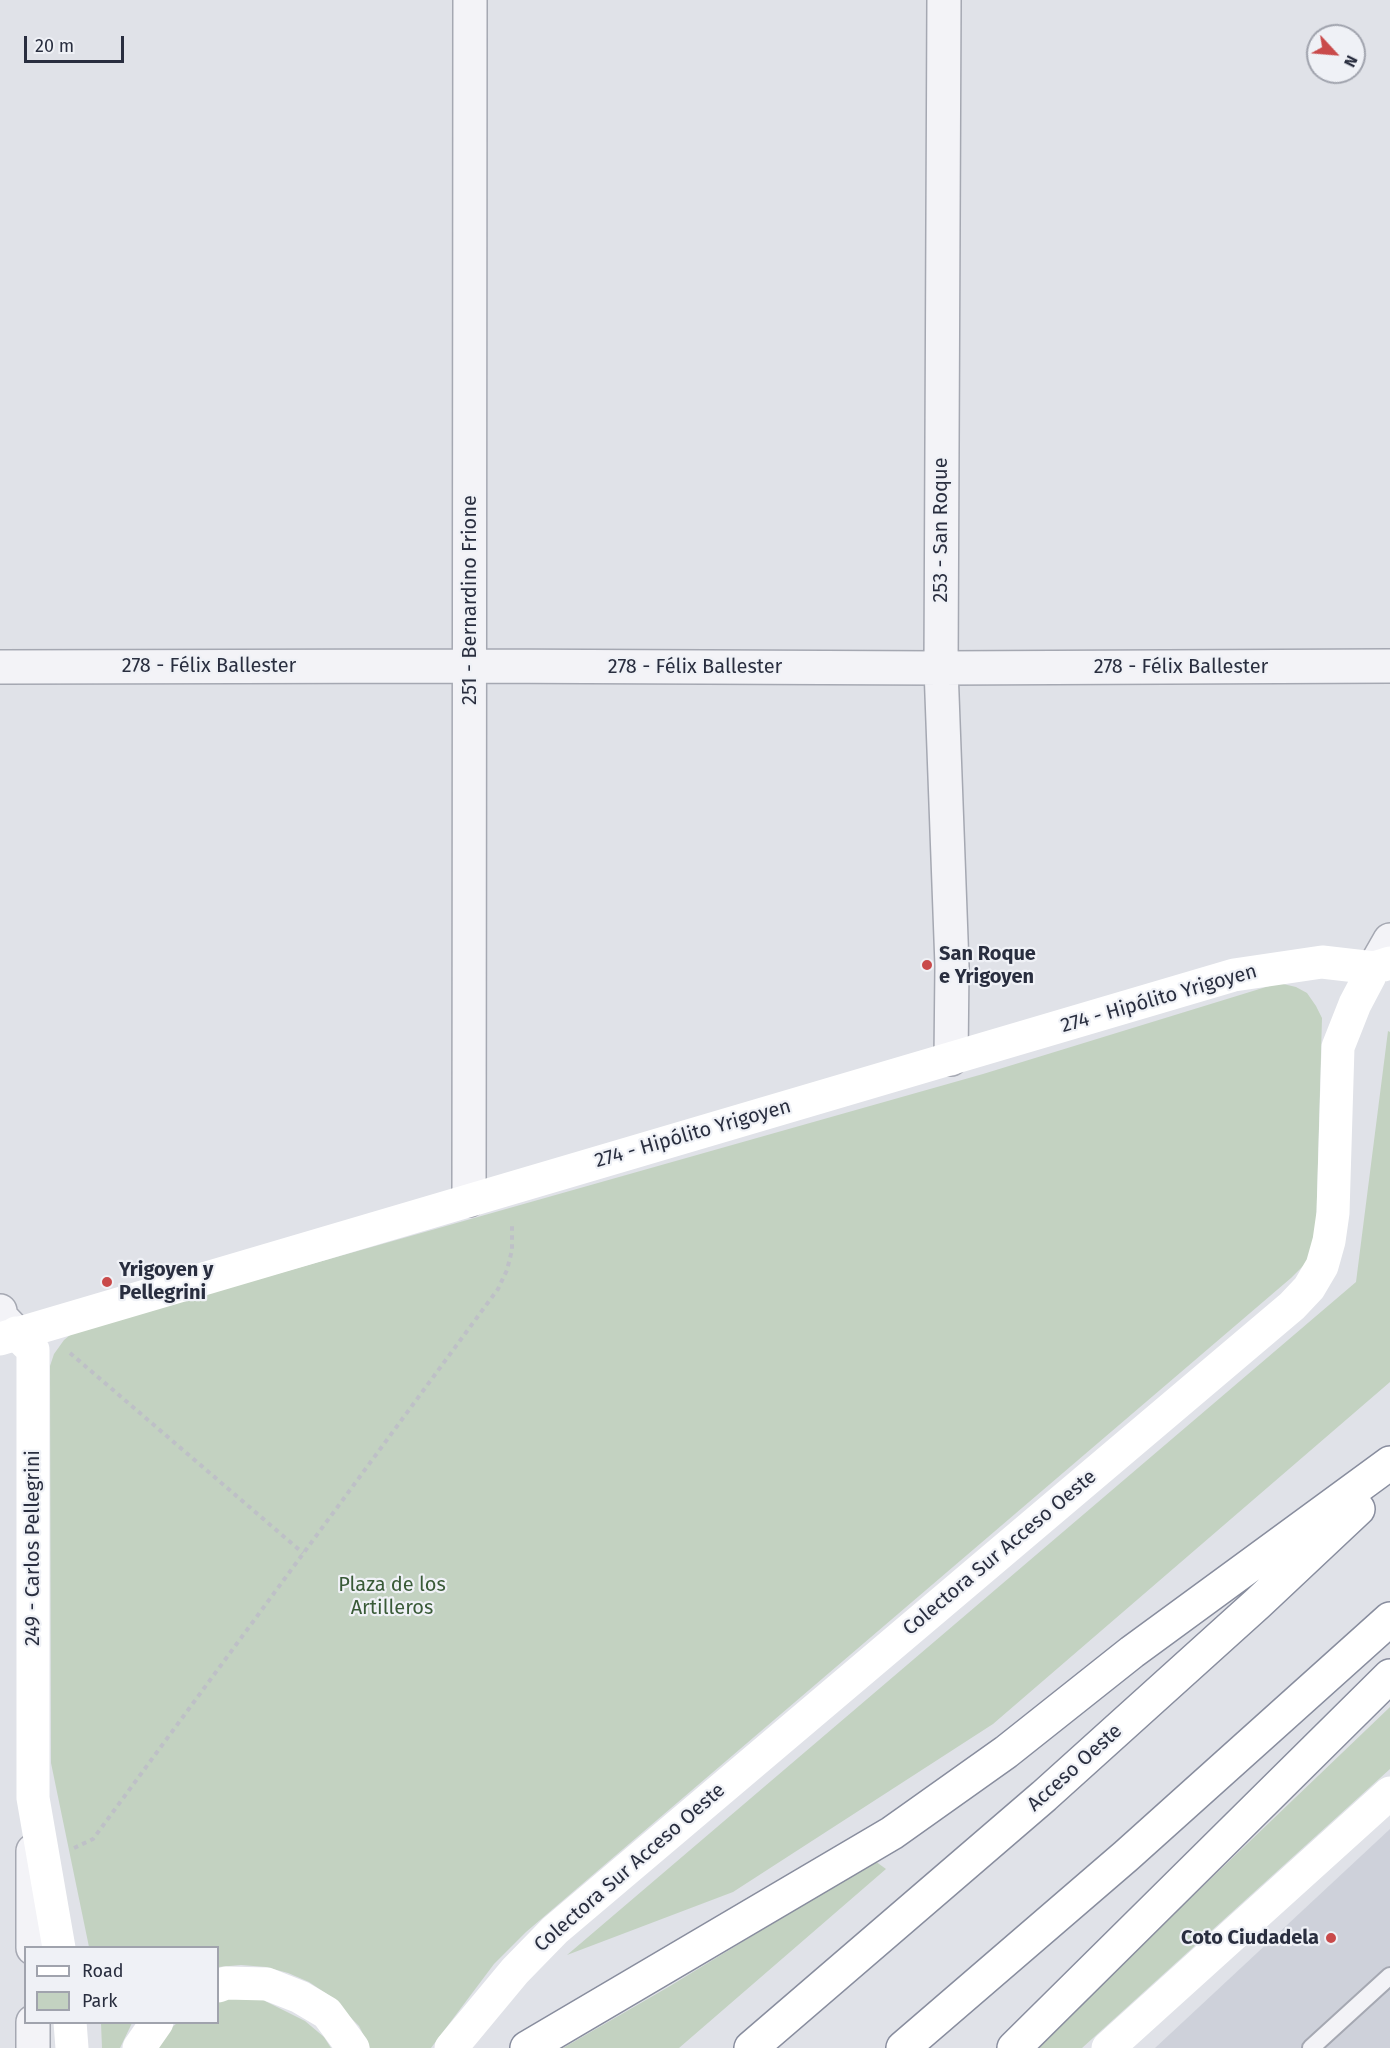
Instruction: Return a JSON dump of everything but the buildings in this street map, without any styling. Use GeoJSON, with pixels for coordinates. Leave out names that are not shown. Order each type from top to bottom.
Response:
{"type":"FeatureCollection","features":[{"type":"Feature","properties":{"kind":"main road","name":"274 - Hipólito Yrigoyen"},"geometry":{"type":"LineString","coordinates":[[5,1328],[469,1200],[1234,975],[1322,962],[1385,968]]}},
{"type":"Feature","properties":{"kind":"main road","name":"Colectora Sur Acceso Oeste"},"geometry":{"type":"LineString","coordinates":[[451,2048],[515,1971],[555,1930],[1265,1329],[1309,1288],[1324,1258],[1333,1213],[1338,1047],[1355,1004],[1385,968]]}},
{"type":"Feature","properties":{"kind":"main road","name":"249 - Carlos Pellegrini"},"geometry":{"type":"LineString","coordinates":[[5,1328],[33,1350],[33,1798],[59,1946]]}},
{"type":"Feature","properties":{"kind":"main road"},"geometry":{"type":"LineString","coordinates":[[526,2048],[892,1833],[1006,1752],[1132,1652],[1390,1463]]}},
{"type":"Feature","properties":{"kind":"main road","name":"Acceso Oeste"},"geometry":{"type":"LineString","coordinates":[[751,2048],[1044,1796],[1258,1603],[1390,1479]]}},
{"type":"Feature","properties":{"kind":"main road"},"geometry":{"type":"LineString","coordinates":[[903,2048],[1126,1856],[1390,1619]]}},
{"type":"Feature","properties":{"kind":"main road"},"geometry":{"type":"LineString","coordinates":[[1014,2048],[1390,1676]]}},
{"type":"Feature","properties":{"kind":"main road"},"geometry":{"type":"LineString","coordinates":[[1108,2048],[1390,1793]]}},
{"type":"Feature","properties":{"kind":"main road"},"geometry":{"type":"LineString","coordinates":[[219,1986],[226,1983],[267,1984],[300,1997],[327,2013],[352,2048]]}},
{"type":"Feature","properties":{"kind":"main road"},"geometry":{"type":"LineString","coordinates":[[70,2024],[72,2048]]}},
{"type":"Feature","properties":{"kind":"main road"},"geometry":{"type":"LineString","coordinates":[[139,2048],[156,2024]]}},
{"type":"Feature","properties":{"kind":"street","name":"251 - Bernardino Frione"},"geometry":{"type":"LineString","coordinates":[[469,1200],[470,0]]}},
{"type":"Feature","properties":{"kind":"street","name":"253 - San Roque"},"geometry":{"type":"LineString","coordinates":[[944,0],[940,668],[952,966],[951,1059]]}},
{"type":"Feature","properties":{"kind":"street","name":"278 - Félix Ballester"},"geometry":{"type":"LineString","coordinates":[[0,667],[1390,666]]}},
{"type":"Feature","properties":{"kind":"street"},"geometry":{"type":"LineString","coordinates":[[1385,968],[1390,940]]}},
{"type":"Feature","properties":{"kind":"street","name":"249 - Carlos Pellegrini"},"geometry":{"type":"LineString","coordinates":[[33,1798],[33,1946]]}},
{"type":"Feature","properties":{"kind":"street"},"geometry":{"type":"LineString","coordinates":[[33,2024],[33,2048]]}},
{"type":"Feature","properties":{"kind":"lane"},"geometry":{"type":"LineString","coordinates":[[1311,2048],[1390,1976]]}},
{"type":"Feature","properties":{"kind":"path"},"geometry":{"type":"LineString","coordinates":[[69,1850],[93,1839],[498,1288],[507,1270],[512,1250],[511,1214]]}},
{"type":"Feature","properties":{"kind":"path"},"geometry":{"type":"LineString","coordinates":[[70,1353],[303,1553]]}},
{"type":"Feature","properties":{"kind":"shaded area","name":"Coto Ciudadela"},"geometry":{"type":"Polygon","coordinates":[[[1390,1829],[1390,2048],[1155,2048],[1390,1829]]]}},
{"type":"Feature","properties":{"kind":"green space","name":"Plaza de los Artilleros"},"geometry":{"type":"Polygon","coordinates":[[[1279,983],[1296,987],[1307,993],[1322,1018],[1316,1232],[1314,1246],[1305,1264],[526,1932],[494,1964],[431,2048],[370,2048],[359,2026],[327,1994],[309,1982],[266,1967],[241,1965],[219,1967],[219,1946],[89,1946],[51,1763],[50,1366],[54,1354],[64,1340],[75,1331],[983,1074],[1279,983]]]}},
{"type":"Feature","properties":{"kind":"green space"},"geometry":{"type":"Polygon","coordinates":[[[1388,1031],[1390,1032],[1390,1382],[993,1724],[733,1892],[567,1955],[1356,1282],[1388,1031]]]}},
{"type":"Feature","properties":{"kind":"green space"},"geometry":{"type":"Polygon","coordinates":[[[1390,1707],[1390,1769],[1082,2048],[1034,2048],[1390,1707]]]}},
{"type":"Feature","properties":{"kind":"green space"},"geometry":{"type":"Polygon","coordinates":[[[875,1861],[886,1869],[679,2048],[563,2048],[670,1986],[875,1861]]]}},
{"type":"Feature","properties":{"kind":"green space"},"geometry":{"type":"Polygon","coordinates":[[[240,1996],[263,2000],[305,2021],[324,2037],[331,2048],[155,2048],[176,2024],[219,2024],[219,2001],[240,1996]]]}},
{"type":"Feature","properties":{"kind":"green space"},"geometry":{"type":"Polygon","coordinates":[[[101,2024],[132,2024],[120,2048],[102,2048],[101,2024]]]}},
{"type":"Feature","properties":{"kind":"place","name":"San Roque e Yrigoyen"},"geometry":{"type":"Point","coordinates":[927,965]}},
{"type":"Feature","properties":{"kind":"place","name":"Yrigoyen y Pellegrini"},"geometry":{"type":"Point","coordinates":[107,1282]}},
{"type":"Feature","properties":{"kind":"place","name":"Coto Ciudadela"},"geometry":{"type":"Point","coordinates":[1331,1938]}}]}
